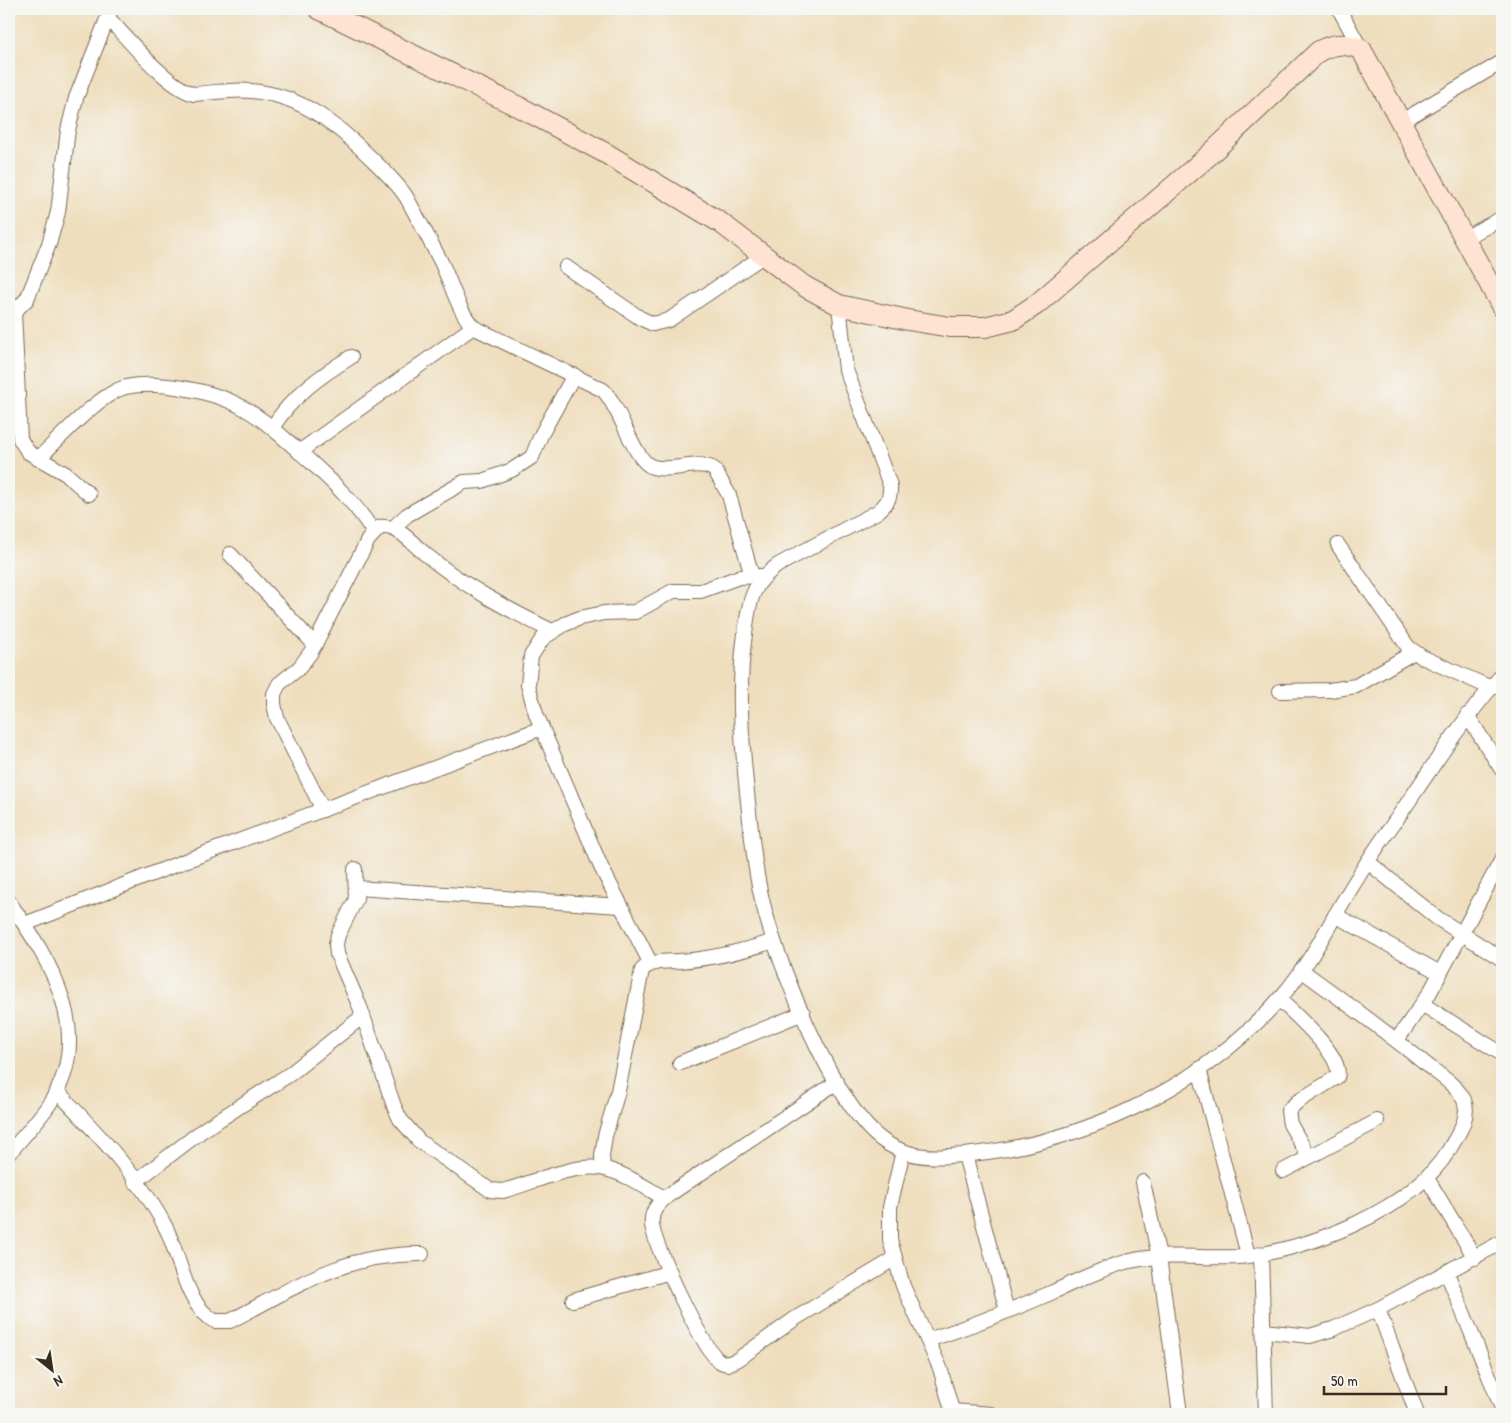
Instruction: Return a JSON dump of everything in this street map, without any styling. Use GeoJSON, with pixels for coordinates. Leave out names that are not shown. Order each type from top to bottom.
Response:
{"type":"FeatureCollection","features":[{"type":"Feature","properties":{"kind":"street"},"geometry":{"type":"LineString","coordinates":[[319,9],[527,111],[607,154],[722,223],[804,286],[839,305],[950,327],[985,327],[1013,320],[1037,304],[1192,170],[1319,51],[1334,44],[1346,44],[1361,49]]}},
{"type":"Feature","properties":{"kind":"street"},"geometry":{"type":"LineString","coordinates":[[1339,9],[1402,121],[1502,307]]}},
{"type":"Feature","properties":{"kind":"street"},"geometry":{"type":"LineString","coordinates":[[89,494],[66,474],[28,452],[20,439],[11,314],[27,299],[49,244],[58,212],[68,130],[76,98],[110,13],[171,82],[188,93],[250,90],[266,93],[313,110],[336,125],[383,170],[408,199],[412,211],[448,276],[460,309],[473,327],[595,385],[611,398],[635,450],[651,466],[664,468],[707,465],[720,475],[758,576],[749,607],[740,685],[743,755],[750,824],[764,909],[774,941],[803,1013],[847,1100],[866,1124],[884,1141],[903,1151],[922,1156],[966,1155],[1028,1145],[1096,1126],[1158,1096],[1222,1052],[1279,999],[1301,970],[1368,862],[1467,715],[1502,674]]}},
{"type":"Feature","properties":{"kind":"street"},"geometry":{"type":"LineString","coordinates":[[1402,121],[1502,62]]}},
{"type":"Feature","properties":{"kind":"street"},"geometry":{"type":"LineString","coordinates":[[1465,238],[1502,218]]}},
{"type":"Feature","properties":{"kind":"street"},"geometry":{"type":"LineString","coordinates":[[566,267],[640,318],[653,324],[670,320],[763,256]]}},
{"type":"Feature","properties":{"kind":"street"},"geometry":{"type":"LineString","coordinates":[[651,964],[620,906],[542,728],[531,698],[528,669],[535,647],[552,631],[565,624],[593,615],[641,611],[672,591],[701,591],[734,578],[758,576],[877,512],[886,505],[891,495],[890,485],[846,370],[839,305]]}},
{"type":"Feature","properties":{"kind":"street"},"geometry":{"type":"LineString","coordinates":[[300,452],[473,327]]}},
{"type":"Feature","properties":{"kind":"street"},"geometry":{"type":"LineString","coordinates":[[272,428],[295,398],[323,374],[351,357]]}},
{"type":"Feature","properties":{"kind":"street"},"geometry":{"type":"LineString","coordinates":[[393,528],[407,515],[464,482],[482,481],[512,470],[532,457],[541,436],[574,375]]}},
{"type":"Feature","properties":{"kind":"street"},"geometry":{"type":"LineString","coordinates":[[38,459],[103,399],[126,387],[144,385],[173,387],[221,397],[252,412],[300,452],[349,498],[374,533]]}},
{"type":"Feature","properties":{"kind":"street"},"geometry":{"type":"LineString","coordinates":[[323,810],[277,718],[274,694],[279,684],[299,668],[315,645],[368,540],[380,527],[393,528],[472,588],[552,631]]}},
{"type":"Feature","properties":{"kind":"street"},"geometry":{"type":"LineString","coordinates":[[1338,545],[1400,637],[1414,652],[1427,660],[1491,688]]}},
{"type":"Feature","properties":{"kind":"street"},"geometry":{"type":"LineString","coordinates":[[230,554],[315,645]]}},
{"type":"Feature","properties":{"kind":"street"},"geometry":{"type":"LineString","coordinates":[[1280,691],[1330,690],[1356,686],[1414,652]]}},
{"type":"Feature","properties":{"kind":"street"},"geometry":{"type":"LineString","coordinates":[[1467,715],[1502,770]]}},
{"type":"Feature","properties":{"kind":"street"},"geometry":{"type":"LineString","coordinates":[[24,924],[542,728]]}},
{"type":"Feature","properties":{"kind":"street"},"geometry":{"type":"LineString","coordinates":[[1397,1040],[1422,1004],[1502,860]]}},
{"type":"Feature","properties":{"kind":"street"},"geometry":{"type":"LineString","coordinates":[[1368,862],[1461,935],[1502,959]]}},
{"type":"Feature","properties":{"kind":"street"},"geometry":{"type":"LineString","coordinates":[[355,869],[357,888],[353,907],[336,944],[338,960],[362,1016],[388,1092],[400,1119],[419,1141],[490,1190],[503,1191],[573,1171],[603,1168],[624,1175],[664,1198]]}},
{"type":"Feature","properties":{"kind":"street"},"geometry":{"type":"LineString","coordinates":[[357,888],[620,906]]}},
{"type":"Feature","properties":{"kind":"street"},"geometry":{"type":"LineString","coordinates":[[9,902],[55,976],[70,1030],[66,1066],[57,1090],[49,1106],[9,1153]]}},
{"type":"Feature","properties":{"kind":"street"},"geometry":{"type":"LineString","coordinates":[[1335,915],[1440,973]]}},
{"type":"Feature","properties":{"kind":"street"},"geometry":{"type":"LineString","coordinates":[[603,1168],[602,1156],[605,1136],[618,1091],[626,1041],[637,1003],[642,970],[651,964],[699,960],[726,955],[774,941]]}},
{"type":"Feature","properties":{"kind":"street"},"geometry":{"type":"LineString","coordinates":[[928,1340],[1007,1312],[1108,1267],[1128,1261],[1159,1257],[1255,1254],[1302,1244],[1338,1230],[1397,1200],[1426,1178],[1442,1162],[1456,1139],[1462,1126],[1466,1108],[1464,1101],[1456,1089],[1397,1040],[1301,970]]}},
{"type":"Feature","properties":{"kind":"street"},"geometry":{"type":"LineString","coordinates":[[1279,999],[1332,1054],[1339,1068],[1337,1077],[1297,1102],[1288,1112],[1290,1124],[1309,1157]]}},
{"type":"Feature","properties":{"kind":"street"},"geometry":{"type":"LineString","coordinates":[[1422,1004],[1502,1054]]}},
{"type":"Feature","properties":{"kind":"street"},"geometry":{"type":"LineString","coordinates":[[680,1063],[803,1013]]}},
{"type":"Feature","properties":{"kind":"street"},"geometry":{"type":"LineString","coordinates":[[135,1182],[203,1130],[290,1074],[362,1016]]}},
{"type":"Feature","properties":{"kind":"street"},"geometry":{"type":"LineString","coordinates":[[1199,1069],[1255,1254],[1264,1330],[1266,1414]]}},
{"type":"Feature","properties":{"kind":"street"},"geometry":{"type":"LineString","coordinates":[[837,1082],[664,1198],[654,1210],[652,1225],[670,1272],[708,1348],[716,1359],[727,1364],[738,1360],[796,1318],[894,1259]]}},
{"type":"Feature","properties":{"kind":"street"},"geometry":{"type":"LineString","coordinates":[[57,1090],[135,1182],[166,1229],[191,1293],[202,1310],[215,1321],[230,1321],[316,1276],[361,1259],[396,1254],[422,1254]]}},
{"type":"Feature","properties":{"kind":"street"},"geometry":{"type":"LineString","coordinates":[[1284,1171],[1377,1120]]}},
{"type":"Feature","properties":{"kind":"street"},"geometry":{"type":"LineString","coordinates":[[903,1151],[890,1207],[890,1240],[903,1286],[940,1368],[953,1413],[991,1414]]}},
{"type":"Feature","properties":{"kind":"street"},"geometry":{"type":"LineString","coordinates":[[966,1155],[1007,1312]]}},
{"type":"Feature","properties":{"kind":"street"},"geometry":{"type":"LineString","coordinates":[[1426,1178],[1475,1258]]}},
{"type":"Feature","properties":{"kind":"street"},"geometry":{"type":"LineString","coordinates":[[1143,1182],[1159,1257],[1180,1414]]}},
{"type":"Feature","properties":{"kind":"street"},"geometry":{"type":"LineString","coordinates":[[1264,1330],[1310,1336],[1333,1329],[1378,1309],[1502,1242]]}},
{"type":"Feature","properties":{"kind":"street"},"geometry":{"type":"LineString","coordinates":[[573,1300],[670,1272]]}},
{"type":"Feature","properties":{"kind":"street"},"geometry":{"type":"LineString","coordinates":[[1447,1273],[1502,1408]]}},
{"type":"Feature","properties":{"kind":"street"},"geometry":{"type":"LineString","coordinates":[[1378,1309],[1417,1414]]}}]}
